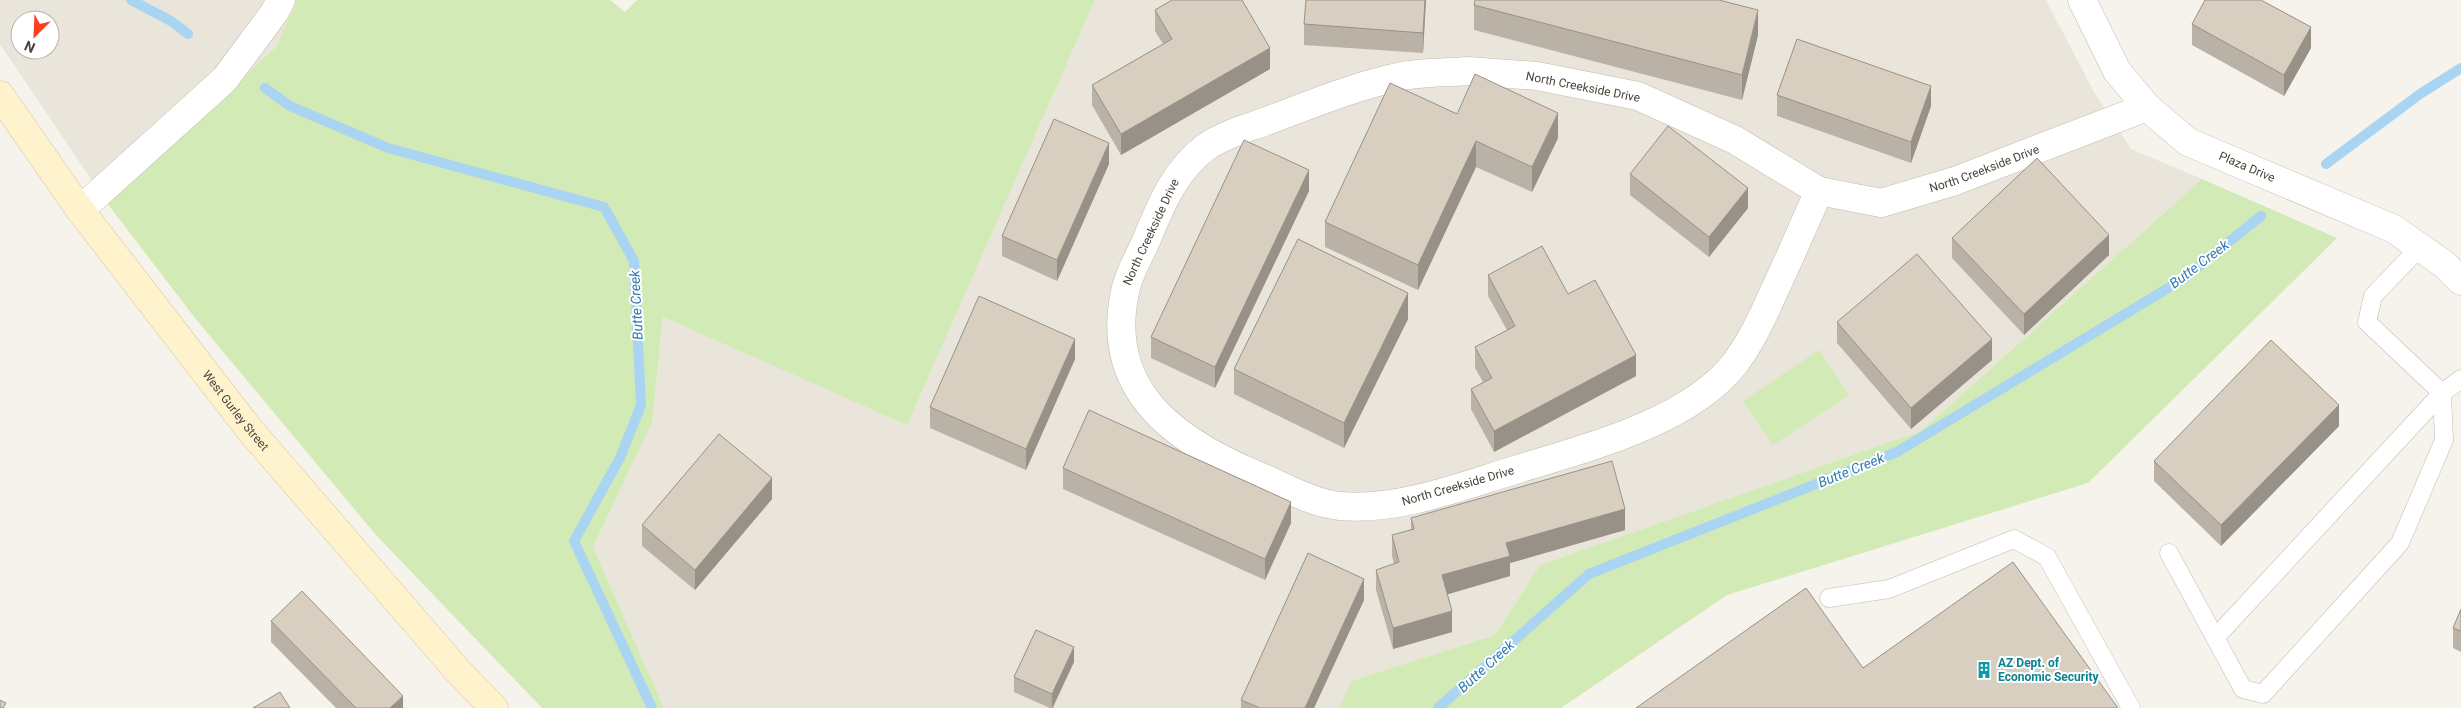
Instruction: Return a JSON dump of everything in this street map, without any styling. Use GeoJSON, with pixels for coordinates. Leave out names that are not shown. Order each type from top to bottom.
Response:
{"type":"FeatureCollection","features":[{"type":"Feature","properties":{"kind":"main road","name":"West Gurley Street"},"geometry":{"type":"LineString","coordinates":[[0,95],[80,210],[249,429],[457,670],[494,708]]}},
{"type":"Feature","properties":{"kind":"street"},"geometry":{"type":"LineString","coordinates":[[80,210],[225,79],[274,13],[281,0]]}},
{"type":"Feature","properties":{"kind":"street","name":"Plaza Drive"},"geometry":{"type":"LineString","coordinates":[[2082,0],[2118,71],[2147,107],[2188,142],[2394,230],[2445,265],[2461,281]]}},
{"type":"Feature","properties":{"kind":"street","name":"North Creekside Drive"},"geometry":{"type":"LineString","coordinates":[[1819,190],[1760,321],[1737,361],[1719,381],[1698,397],[1652,424],[1541,462],[1462,486],[1386,505],[1338,506],[1304,496],[1240,468],[1209,451],[1168,424],[1149,406],[1133,385],[1120,338],[1125,289],[1168,189],[1179,173],[1192,160],[1218,140],[1308,106],[1399,77],[1468,71],[1537,76],[1638,96],[1735,140],[1819,190],[1880,203],[1955,182],[2147,107]]}},
{"type":"Feature","properties":{"kind":"lane"},"geometry":{"type":"LineString","coordinates":[[2169,553],[2242,689],[2263,694],[2400,543],[2444,440],[2442,393],[2367,322],[2373,296],[2420,248]]}},
{"type":"Feature","properties":{"kind":"lane"},"geometry":{"type":"LineString","coordinates":[[2215,638],[2442,393],[2461,379]]}},
{"type":"Feature","properties":{"kind":"lane"},"geometry":{"type":"LineString","coordinates":[[1828,598],[1889,589],[2014,539],[2047,557],[2132,708]]}},
{"type":"Feature","properties":{"kind":"shaded area"},"geometry":{"type":"Polygon","coordinates":[[[0,0],[297,0],[276,47],[107,203],[11,60],[60,60],[60,10],[10,10],[10,59],[0,44],[0,0]]]}},
{"type":"Feature","properties":{"kind":"shaded area"},"geometry":{"type":"Polygon","coordinates":[[[1095,0],[2046,0],[2094,92],[2131,149],[2202,179],[1921,431],[1540,565],[1495,635],[1351,681],[1339,708],[664,708],[593,547],[652,423],[663,317],[907,424],[1095,0]]]}},
{"type":"Feature","properties":{"kind":"green space"},"geometry":{"type":"Polygon","coordinates":[[[297,0],[610,0],[625,12],[637,0],[1095,0],[907,425],[663,317],[652,423],[593,547],[664,708],[542,708],[376,535],[195,318],[107,203],[276,47],[297,0]]]}},
{"type":"Feature","properties":{"kind":"green space"},"geometry":{"type":"Polygon","coordinates":[[[2202,179],[2337,238],[2088,483],[1727,595],[1561,708],[1339,708],[1351,681],[1495,635],[1540,565],[1921,431],[2202,179]]]}},
{"type":"Feature","properties":{"kind":"green space"},"geometry":{"type":"Polygon","coordinates":[[[1819,350],[1849,395],[1773,445],[1743,401],[1819,350]]]}},
{"type":"Feature","properties":{"kind":"building"},"geometry":{"type":"Polygon","coordinates":[[[1172,0],[1242,0],[1270,48],[1121,134],[1092,85],[1172,39],[1155,10],[1172,0]]]}},
{"type":"Feature","properties":{"kind":"building"},"geometry":{"type":"Polygon","coordinates":[[[1306,0],[1425,0],[1423,33],[1304,24],[1306,0]]]}},
{"type":"Feature","properties":{"kind":"building"},"geometry":{"type":"Polygon","coordinates":[[[1475,0],[1719,0],[1758,10],[1742,75],[1474,5],[1475,0]]]}},
{"type":"Feature","properties":{"kind":"building"},"geometry":{"type":"Polygon","coordinates":[[[2205,0],[2261,0],[2311,27],[2284,75],[2192,24],[2205,0]]]}},
{"type":"Feature","properties":{"kind":"building"},"geometry":{"type":"Polygon","coordinates":[[[1797,39],[1931,86],[1911,142],[1777,95],[1797,39]]]}},
{"type":"Feature","properties":{"kind":"building"},"geometry":{"type":"Polygon","coordinates":[[[1475,74],[1558,113],[1532,167],[1476,141],[1418,265],[1325,222],[1390,83],[1457,114],[1475,74]]]}},
{"type":"Feature","properties":{"kind":"building"},"geometry":{"type":"Polygon","coordinates":[[[1054,119],[1109,143],[1057,260],[1002,236],[1054,119]]]}},
{"type":"Feature","properties":{"kind":"building"},"geometry":{"type":"Polygon","coordinates":[[[1668,126],[1748,188],[1709,237],[1630,174],[1668,126]]]}},
{"type":"Feature","properties":{"kind":"building"},"geometry":{"type":"Polygon","coordinates":[[[1244,140],[1309,170],[1215,367],[1151,337],[1244,140]]]}},
{"type":"Feature","properties":{"kind":"building"},"geometry":{"type":"Polygon","coordinates":[[[2037,158],[2109,235],[2024,314],[1952,238],[2037,158]]]}},
{"type":"Feature","properties":{"kind":"building"},"geometry":{"type":"Polygon","coordinates":[[[1298,239],[1408,293],[1344,423],[1234,369],[1298,239]]]}},
{"type":"Feature","properties":{"kind":"building"},"geometry":{"type":"Polygon","coordinates":[[[1542,246],[1568,294],[1595,280],[1636,355],[1494,431],[1471,389],[1492,378],[1475,347],[1515,326],[1488,275],[1542,246]]]}},
{"type":"Feature","properties":{"kind":"building"},"geometry":{"type":"Polygon","coordinates":[[[1917,254],[1992,339],[1911,408],[1837,322],[1917,254]]]}},
{"type":"Feature","properties":{"kind":"building"},"geometry":{"type":"Polygon","coordinates":[[[979,296],[1075,339],[1026,449],[930,407],[979,296]]]}},
{"type":"Feature","properties":{"kind":"building"},"geometry":{"type":"Polygon","coordinates":[[[2271,340],[2339,405],[2221,525],[2154,461],[2271,340]]]}},
{"type":"Feature","properties":{"kind":"building"},"geometry":{"type":"Polygon","coordinates":[[[1089,410],[1291,502],[1265,559],[1063,468],[1089,410]]]}},
{"type":"Feature","properties":{"kind":"building"},"geometry":{"type":"Polygon","coordinates":[[[719,434],[772,478],[695,570],[642,525],[719,434]]]}},
{"type":"Feature","properties":{"kind":"building"},"geometry":{"type":"Polygon","coordinates":[[[1612,461],[1625,509],[1506,543],[1510,556],[1442,575],[1452,611],[1393,628],[1376,570],[1399,562],[1392,535],[1414,529],[1411,518],[1612,461]]]}},
{"type":"Feature","properties":{"kind":"building"},"geometry":{"type":"Polygon","coordinates":[[[1308,553],[1364,579],[1305,708],[1260,708],[1241,700],[1308,553]]]}},
{"type":"Feature","properties":{"kind":"building","name":"AZ Dept. of Economic Security"},"geometry":{"type":"Polygon","coordinates":[[[2013,562],[2118,708],[1636,708],[1806,588],[1863,668],[2013,562]]]}},
{"type":"Feature","properties":{"kind":"building"},"geometry":{"type":"Polygon","coordinates":[[[302,591],[403,696],[390,708],[356,708],[271,621],[302,591]]]}},
{"type":"Feature","properties":{"kind":"building"},"geometry":{"type":"Polygon","coordinates":[[[2461,609],[2461,631],[2453,628],[2461,609]]]}},
{"type":"Feature","properties":{"kind":"building"},"geometry":{"type":"Polygon","coordinates":[[[1036,630],[1074,647],[1052,694],[1014,677],[1036,630]]]}},
{"type":"Feature","properties":{"kind":"building"},"geometry":{"type":"Polygon","coordinates":[[[280,692],[290,708],[253,708],[280,692]]]}},
{"type":"Feature","properties":{"kind":"building"},"geometry":{"type":"Polygon","coordinates":[[[0,700],[6,703],[3,708],[0,708],[0,700]]]}},
{"type":"Feature","properties":{"kind":"waterway","name":"Butte Creek"},"geometry":{"type":"LineString","coordinates":[[131,0],[171,21],[188,34]]}},
{"type":"Feature","properties":{"kind":"waterway","name":"Butte Creek"},"geometry":{"type":"LineString","coordinates":[[2326,164],[2420,94],[2461,68]]}},
{"type":"Feature","properties":{"kind":"waterway","name":"Butte Creek"},"geometry":{"type":"LineString","coordinates":[[265,88],[290,106],[388,148],[604,207],[634,261],[641,405],[620,458],[574,541],[652,708]]}},
{"type":"Feature","properties":{"kind":"waterway","name":"Butte Creek"},"geometry":{"type":"LineString","coordinates":[[1438,708],[1589,574],[1897,452],[2183,279],[2261,216]]}},
{"type":"Feature","properties":{"kind":"place","name":"AZ Dept. of Economic Security"},"geometry":{"type":"Point","coordinates":[1984,670]}}]}
